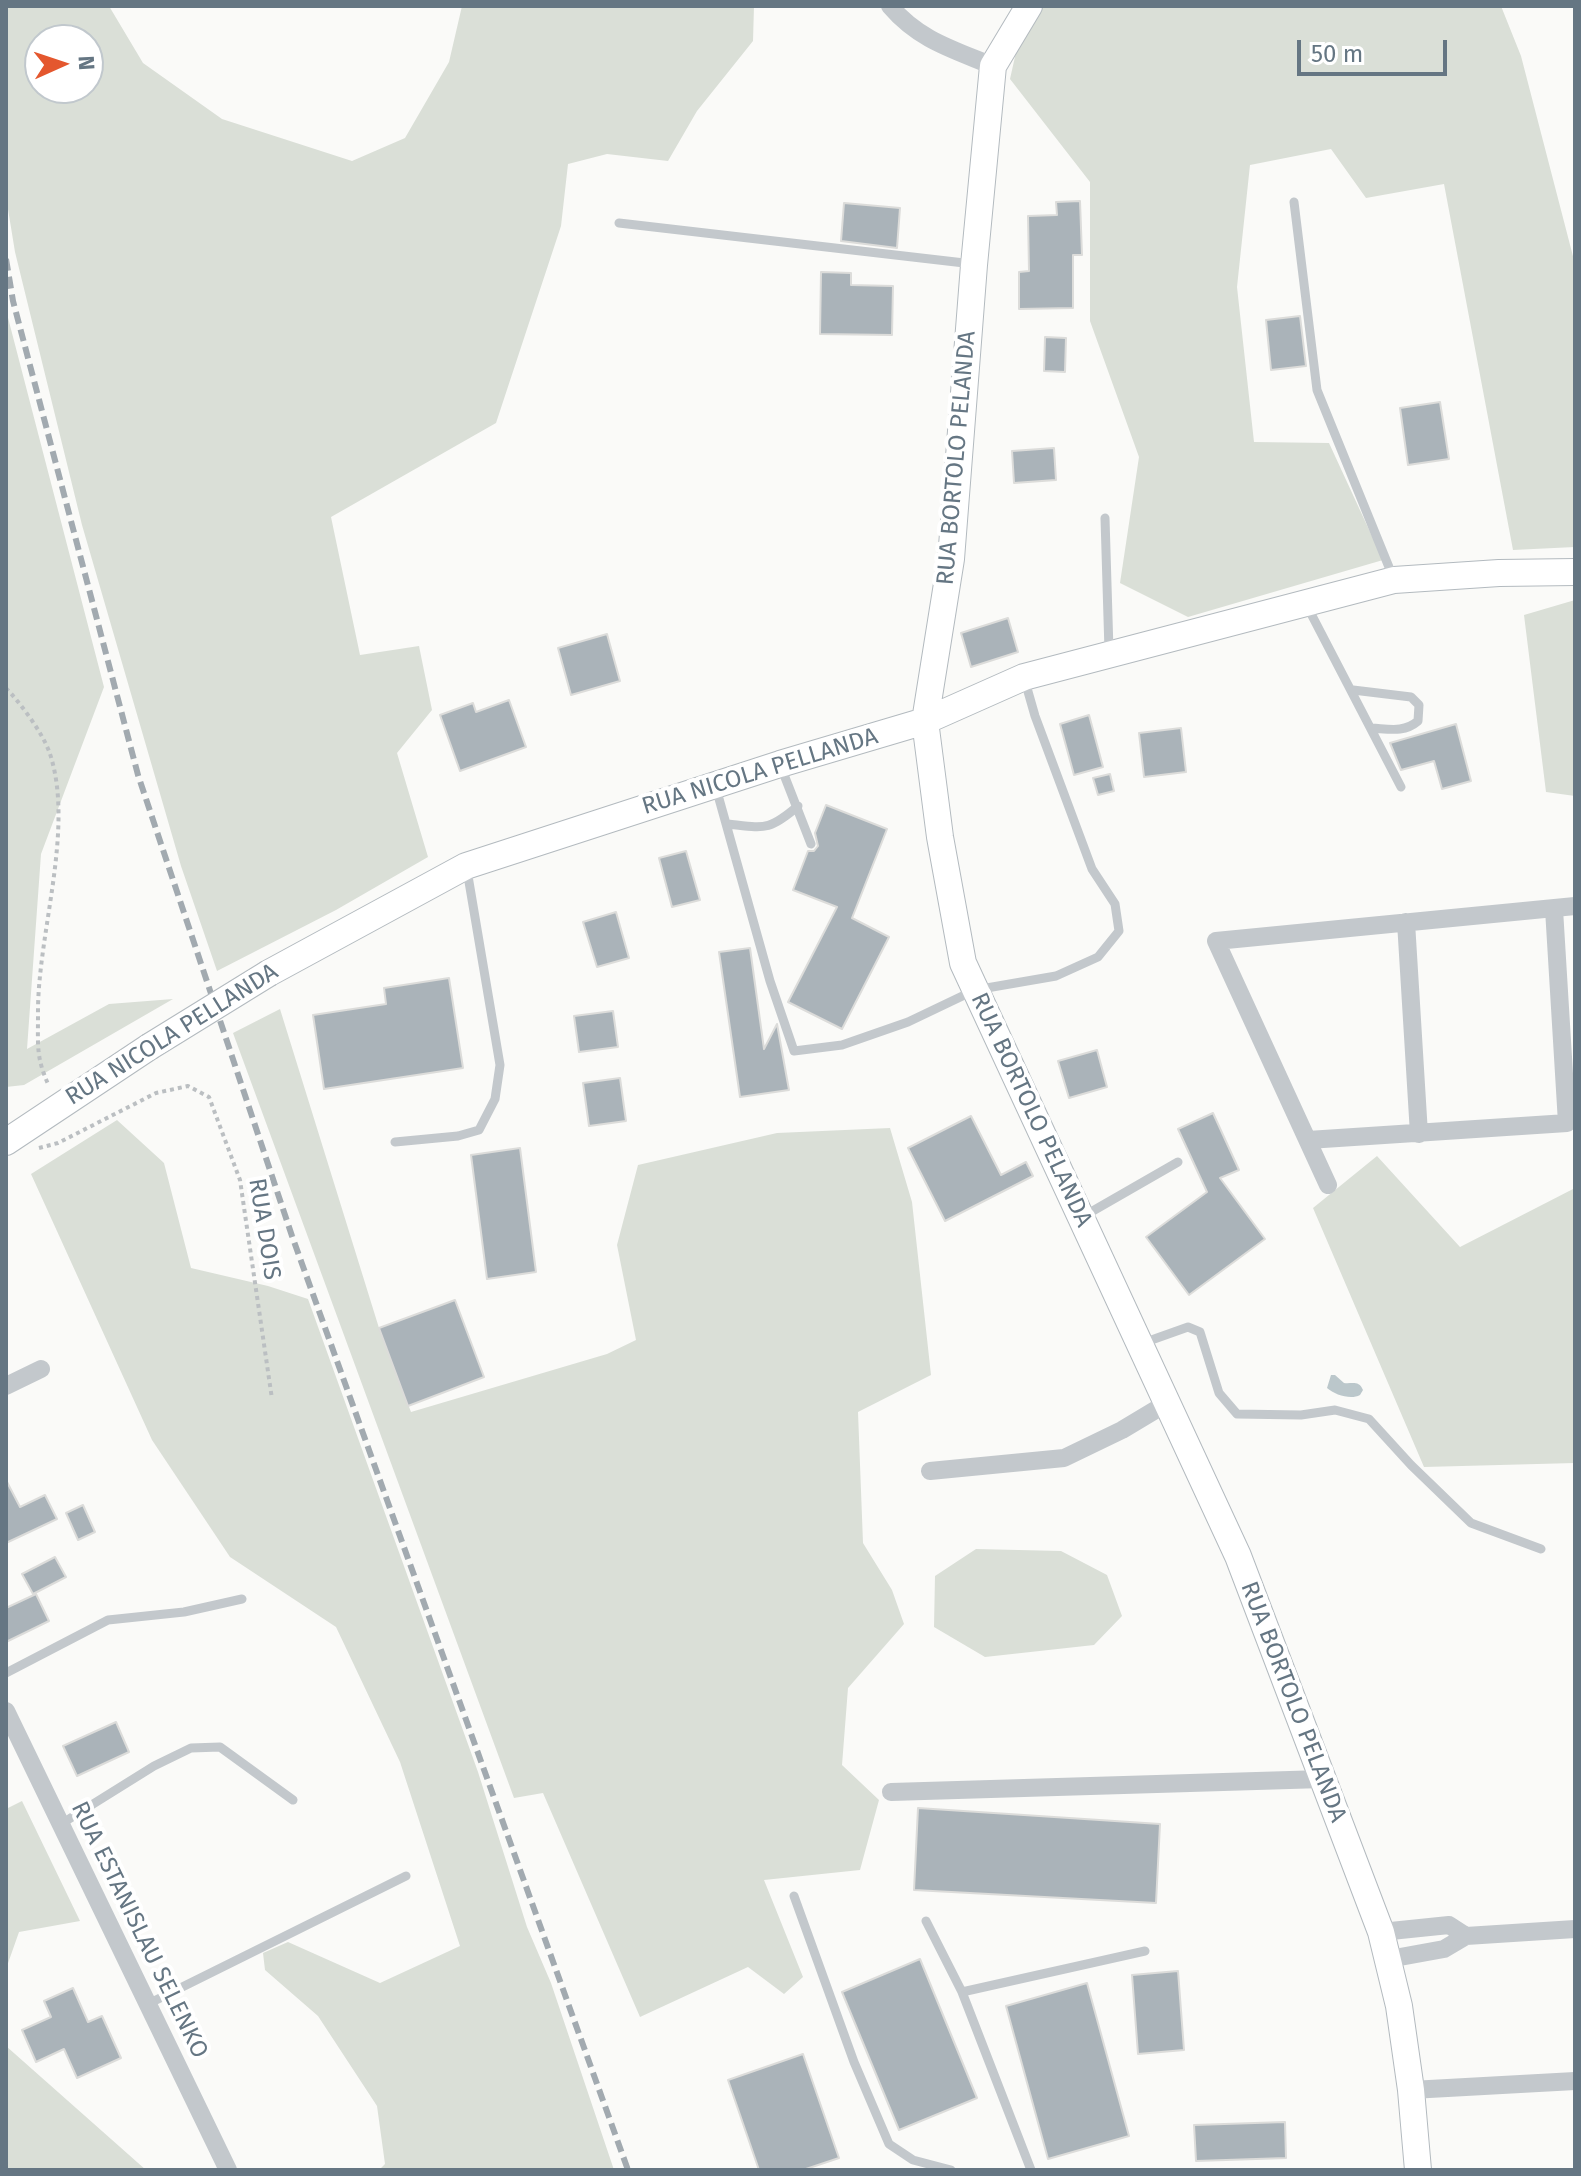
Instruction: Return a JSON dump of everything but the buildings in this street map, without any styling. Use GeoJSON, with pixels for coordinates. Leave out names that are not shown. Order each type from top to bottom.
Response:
{"type":"FeatureCollection","features":[{"type":"Feature","properties":{"kind":"street"},"geometry":{"type":"LineString","coordinates":[[890,6],[906,25],[931,40],[993,66]]}},
{"type":"Feature","properties":{"kind":"street","name":"RUA BORTOLO PELANDA"},"geometry":{"type":"LineString","coordinates":[[1029,6],[993,66],[951,559],[925,721],[955,921],[963,963],[975,990],[1238,1556],[1381,1932],[1389,1959],[1411,2090],[1418,2170]]}},
{"type":"Feature","properties":{"kind":"street","name":"RUA NICOLA PELLANDA"},"geometry":{"type":"LineString","coordinates":[[6,1142],[149,1047],[269,973],[466,866],[780,764],[925,721],[1024,677],[1305,602],[1394,580],[1575,572]]}},
{"type":"Feature","properties":{"kind":"street"},"geometry":{"type":"LineString","coordinates":[[1328,1185],[1216,941],[1575,906]]}},
{"type":"Feature","properties":{"kind":"street"},"geometry":{"type":"LineString","coordinates":[[1308,1140],[1567,1123],[1554,909]]}},
{"type":"Feature","properties":{"kind":"street"},"geometry":{"type":"LineString","coordinates":[[1406,922],[1419,1134]]}},
{"type":"Feature","properties":{"kind":"street"},"geometry":{"type":"LineString","coordinates":[[6,1386],[41,1369]]}},
{"type":"Feature","properties":{"kind":"street"},"geometry":{"type":"LineString","coordinates":[[930,1471],[1064,1458],[1122,1430],[1167,1403]]}},
{"type":"Feature","properties":{"kind":"street","name":"RUA ESTANISLAU SELENKO"},"geometry":{"type":"LineString","coordinates":[[6,1711],[228,2170]]}},
{"type":"Feature","properties":{"kind":"street"},"geometry":{"type":"LineString","coordinates":[[891,1792],[1323,1779]]}},
{"type":"Feature","properties":{"kind":"street"},"geometry":{"type":"LineString","coordinates":[[1381,1932],[1449,1925],[1466,1936]]}},
{"type":"Feature","properties":{"kind":"street"},"geometry":{"type":"LineString","coordinates":[[1389,1959],[1444,1949],[1466,1936],[1575,1929]]}},
{"type":"Feature","properties":{"kind":"street"},"geometry":{"type":"LineString","coordinates":[[1411,2090],[1575,2081]]}},
{"type":"Feature","properties":{"kind":"lane"},"geometry":{"type":"LineString","coordinates":[[1294,202],[1317,390],[1394,580]]}},
{"type":"Feature","properties":{"kind":"lane"},"geometry":{"type":"LineString","coordinates":[[619,223],[974,265]]}},
{"type":"Feature","properties":{"kind":"lane"},"geometry":{"type":"LineString","coordinates":[[1105,518],[1109,654]]}},
{"type":"Feature","properties":{"kind":"lane"},"geometry":{"type":"LineString","coordinates":[[1305,602],[1401,787]]}},
{"type":"Feature","properties":{"kind":"lane"},"geometry":{"type":"LineString","coordinates":[[715,785],[770,981],[794,1051],[842,1045],[908,1022],[975,990],[1056,976],[1098,957],[1119,931],[1115,904],[1092,869],[1035,716],[1024,677]]}},
{"type":"Feature","properties":{"kind":"lane"},"geometry":{"type":"LineString","coordinates":[[1353,690],[1411,697],[1419,705],[1418,721],[1409,728],[1372,728]]}},
{"type":"Feature","properties":{"kind":"lane"},"geometry":{"type":"LineString","coordinates":[[780,764],[811,844]]}},
{"type":"Feature","properties":{"kind":"lane"},"geometry":{"type":"LineString","coordinates":[[728,824],[763,828],[779,822],[798,806]]}},
{"type":"Feature","properties":{"kind":"lane"},"geometry":{"type":"LineString","coordinates":[[395,1142],[458,1136],[479,1130],[495,1099],[500,1065],[466,866]]}},
{"type":"Feature","properties":{"kind":"lane"},"geometry":{"type":"LineString","coordinates":[[1081,1217],[1178,1162]]}},
{"type":"Feature","properties":{"kind":"lane"},"geometry":{"type":"LineString","coordinates":[[1140,1344],[1188,1327],[1200,1332],[1219,1393],[1237,1414],[1301,1415],[1335,1410],[1369,1419],[1471,1523],[1541,1549]]}},
{"type":"Feature","properties":{"kind":"lane"},"geometry":{"type":"LineString","coordinates":[[6,1673],[108,1620],[184,1612],[242,1599]]}},
{"type":"Feature","properties":{"kind":"lane"},"geometry":{"type":"LineString","coordinates":[[61,1824],[154,1766],[191,1748],[220,1747],[293,1800]]}},
{"type":"Feature","properties":{"kind":"lane"},"geometry":{"type":"LineString","coordinates":[[148,2004],[406,1876]]}},
{"type":"Feature","properties":{"kind":"lane"},"geometry":{"type":"LineString","coordinates":[[794,1896],[854,2062],[889,2144],[913,2160],[951,2170]]}},
{"type":"Feature","properties":{"kind":"lane"},"geometry":{"type":"LineString","coordinates":[[926,1921],[962,1992],[1031,2170]]}},
{"type":"Feature","properties":{"kind":"lane"},"geometry":{"type":"LineString","coordinates":[[962,1992],[1145,1951]]}},
{"type":"Feature","properties":{"kind":"path"},"geometry":{"type":"LineString","coordinates":[[6,688],[20,704],[50,752],[59,807],[51,900],[38,991],[38,1063],[58,1107]]}},
{"type":"Feature","properties":{"kind":"path","name":"RUA DOIS"},"geometry":{"type":"LineString","coordinates":[[32,1151],[58,1143],[156,1093],[188,1086],[209,1097],[240,1180],[272,1399]]}},
{"type":"Feature","properties":{"kind":"shaded area"},"geometry":{"type":"Polygon","coordinates":[[[6,6],[109,6],[143,63],[222,119],[352,161],[405,138],[449,62],[462,6],[754,6],[753,41],[697,111],[668,161],[607,154],[568,164],[561,226],[496,423],[331,517],[360,655],[419,646],[432,710],[397,753],[428,857],[336,910],[217,971],[181,866],[82,525],[15,252],[6,197],[6,6]]]}},
{"type":"Feature","properties":{"kind":"shaded area"},"geometry":{"type":"Polygon","coordinates":[[[1032,6],[1501,6],[1521,56],[1575,264],[1575,547],[1513,550],[1444,184],[1366,198],[1331,149],[1250,165],[1237,287],[1254,442],[1329,443],[1383,560],[1188,617],[1120,583],[1139,457],[1090,321],[1090,182],[1010,79],[1023,21],[1032,6]]]}},
{"type":"Feature","properties":{"kind":"shaded area"},"geometry":{"type":"Polygon","coordinates":[[[6,310],[104,687],[41,854],[27,1049],[109,1004],[173,999],[24,1085],[6,1087],[6,310]]]}},
{"type":"Feature","properties":{"kind":"shaded area"},"geometry":{"type":"Polygon","coordinates":[[[1575,600],[1575,796],[1546,792],[1524,615],[1575,600]]]}},
{"type":"Feature","properties":{"kind":"shaded area"},"geometry":{"type":"Polygon","coordinates":[[[280,1009],[379,1328],[411,1412],[607,1354],[636,1340],[617,1245],[638,1165],[777,1133],[890,1128],[912,1202],[931,1375],[858,1412],[863,1543],[892,1590],[904,1624],[848,1688],[842,1765],[879,1800],[860,1870],[764,1880],[803,1977],[784,1994],[748,1967],[640,2017],[543,1793],[514,1798],[233,1033],[280,1009]]]}},
{"type":"Feature","properties":{"kind":"shaded area"},"geometry":{"type":"Polygon","coordinates":[[[117,1120],[164,1163],[191,1268],[308,1299],[478,1772],[527,1927],[551,1983],[614,2170],[379,2170],[385,2164],[377,2106],[318,2016],[265,1970],[263,1953],[288,1942],[380,1983],[460,1946],[400,1762],[336,1627],[230,1557],[152,1440],[31,1174],[117,1120]]]}},
{"type":"Feature","properties":{"kind":"shaded area"},"geometry":{"type":"Polygon","coordinates":[[[1377,1156],[1460,1247],[1575,1188],[1575,1463],[1424,1467],[1313,1208],[1377,1156]]]}},
{"type":"Feature","properties":{"kind":"shaded area"},"geometry":{"type":"Polygon","coordinates":[[[1331,1375],[1344,1383],[1357,1384],[1363,1390],[1360,1395],[1352,1397],[1334,1393],[1327,1388],[1331,1375]]]}},
{"type":"Feature","properties":{"kind":"shaded area"},"geometry":{"type":"Polygon","coordinates":[[[976,1549],[1061,1551],[1107,1575],[1122,1616],[1094,1645],[985,1657],[934,1627],[935,1576],[976,1549]]]}},
{"type":"Feature","properties":{"kind":"shaded area"},"geometry":{"type":"Polygon","coordinates":[[[22,1801],[80,1921],[19,1932],[6,1969],[6,1809],[22,1801]]]}},
{"type":"Feature","properties":{"kind":"shaded area"},"geometry":{"type":"Polygon","coordinates":[[[6,2046],[146,2170],[6,2170],[6,2046]]]}},
{"type":"Feature","properties":{"kind":"railway"},"geometry":{"type":"LineString","coordinates":[[6,259],[13,301],[138,775],[292,1236],[628,2170]]}}]}
